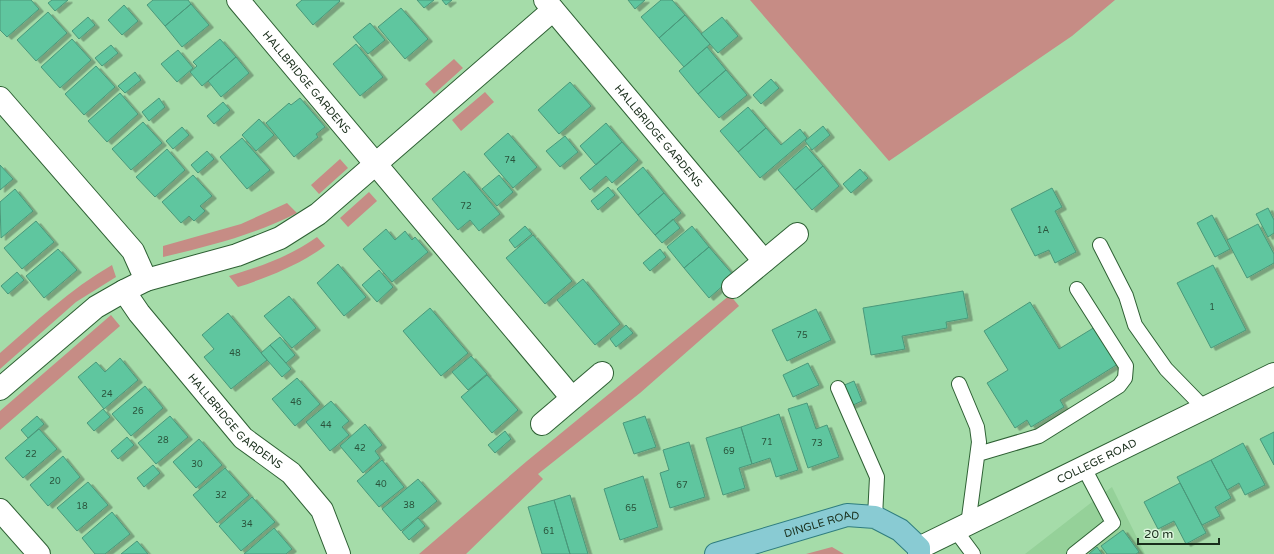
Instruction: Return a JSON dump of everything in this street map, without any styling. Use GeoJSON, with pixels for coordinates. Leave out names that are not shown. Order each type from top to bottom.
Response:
{"type":"FeatureCollection","features":[{"type":"Feature","properties":{"kind":"main road","name":"DINGLE ROAD"},"geometry":{"type":"LineString","coordinates":[[716,554],[847,515],[875,517],[900,530],[919,551]]}},
{"type":"Feature","properties":{"kind":"street","name":"HALLBRIDGE GARDENS"},"geometry":{"type":"LineString","coordinates":[[238,0],[572,398]]}},
{"type":"Feature","properties":{"kind":"street","name":"HALLBRIDGE GARDENS"},"geometry":{"type":"LineString","coordinates":[[0,389],[96,307],[124,291],[146,280],[237,255],[280,238],[318,214],[376,164],[549,5],[764,260]]}},
{"type":"Feature","properties":{"kind":"street"},"geometry":{"type":"LineString","coordinates":[[0,98],[133,251],[146,280]]}},
{"type":"Feature","properties":{"kind":"street"},"geometry":{"type":"LineString","coordinates":[[733,287],[797,234]]}},
{"type":"Feature","properties":{"kind":"street","name":"HALLBRIDGE GARDENS"},"geometry":{"type":"LineString","coordinates":[[124,291],[139,313],[243,438],[291,473],[322,510],[339,554]]}},
{"type":"Feature","properties":{"kind":"street"},"geometry":{"type":"LineString","coordinates":[[542,424],[602,373]]}},
{"type":"Feature","properties":{"kind":"street","name":"COLLEGE ROAD"},"geometry":{"type":"LineString","coordinates":[[919,551],[962,528],[1274,374]]}},
{"type":"Feature","properties":{"kind":"street"},"geometry":{"type":"LineString","coordinates":[[0,510],[39,554]]}},
{"type":"Feature","properties":{"kind":"lane"},"geometry":{"type":"LineString","coordinates":[[1100,245],[1126,296],[1135,325],[1166,369],[1204,408]]}},
{"type":"Feature","properties":{"kind":"lane"},"geometry":{"type":"LineString","coordinates":[[978,454],[1039,436],[1119,386],[1125,378],[1126,366],[1077,289]]}},
{"type":"Feature","properties":{"kind":"lane"},"geometry":{"type":"LineString","coordinates":[[959,384],[977,427],[979,442],[978,454],[962,528],[973,554]]}},
{"type":"Feature","properties":{"kind":"lane"},"geometry":{"type":"LineString","coordinates":[[838,388],[877,477],[875,517]]}},
{"type":"Feature","properties":{"kind":"lane"},"geometry":{"type":"LineString","coordinates":[[1074,554],[1113,523],[1084,468]]}},
{"type":"Feature","properties":{"kind":"shaded area"},"geometry":{"type":"Polygon","coordinates":[[[750,0],[1115,0],[1072,36],[889,161],[750,0]]]}},
{"type":"Feature","properties":{"kind":"shaded area"},"geometry":{"type":"Polygon","coordinates":[[[454,59],[463,68],[434,94],[425,84],[454,59]]]}},
{"type":"Feature","properties":{"kind":"shaded area"},"geometry":{"type":"Polygon","coordinates":[[[485,92],[494,102],[461,131],[452,120],[485,92]]]}},
{"type":"Feature","properties":{"kind":"shaded area"},"geometry":{"type":"Polygon","coordinates":[[[340,159],[348,168],[319,194],[311,185],[340,159]]]}},
{"type":"Feature","properties":{"kind":"shaded area"},"geometry":{"type":"Polygon","coordinates":[[[369,192],[377,201],[348,227],[340,218],[369,192]]]}},
{"type":"Feature","properties":{"kind":"shaded area"},"geometry":{"type":"Polygon","coordinates":[[[287,203],[297,213],[248,234],[163,257],[163,246],[241,224],[287,203]]]}},
{"type":"Feature","properties":{"kind":"shaded area"},"geometry":{"type":"Polygon","coordinates":[[[317,237],[325,246],[305,259],[283,270],[238,287],[229,276],[263,265],[286,255],[317,237]]]}},
{"type":"Feature","properties":{"kind":"shaded area"},"geometry":{"type":"Polygon","coordinates":[[[112,265],[116,277],[76,302],[0,369],[0,353],[68,295],[112,265]]]}},
{"type":"Feature","properties":{"kind":"shaded area"},"geometry":{"type":"Polygon","coordinates":[[[730,295],[739,306],[640,393],[538,474],[543,479],[466,554],[419,554],[527,461],[730,295]]]}},
{"type":"Feature","properties":{"kind":"shaded area"},"geometry":{"type":"Polygon","coordinates":[[[111,315],[120,326],[0,430],[0,411],[111,315]]]}},
{"type":"Feature","properties":{"kind":"shaded area"},"geometry":{"type":"Polygon","coordinates":[[[1112,487],[1145,554],[1025,554],[1092,502],[1112,487]]]}},
{"type":"Feature","properties":{"kind":"shaded area"},"geometry":{"type":"Polygon","coordinates":[[[832,547],[844,554],[806,554],[832,547]]]}},
{"type":"Feature","properties":{"kind":"building"},"geometry":{"type":"Polygon","coordinates":[[[0,0],[31,0],[39,9],[7,37],[0,30],[0,0]]]}},
{"type":"Feature","properties":{"kind":"building"},"geometry":{"type":"Polygon","coordinates":[[[52,0],[68,0],[55,11],[48,3],[52,0]]]}},
{"type":"Feature","properties":{"kind":"building"},"geometry":{"type":"Polygon","coordinates":[[[153,0],[188,0],[191,4],[165,26],[147,5],[153,0]]]}},
{"type":"Feature","properties":{"kind":"building"},"geometry":{"type":"Polygon","coordinates":[[[302,0],[340,1],[313,25],[296,5],[302,0]]]}},
{"type":"Feature","properties":{"kind":"building"},"geometry":{"type":"Polygon","coordinates":[[[417,0],[434,0],[424,8],[417,0]]]}},
{"type":"Feature","properties":{"kind":"building"},"geometry":{"type":"Polygon","coordinates":[[[442,0],[452,0],[446,5],[442,0]]]}},
{"type":"Feature","properties":{"kind":"building"},"geometry":{"type":"Polygon","coordinates":[[[628,0],[645,0],[635,9],[628,0]]]}},
{"type":"Feature","properties":{"kind":"building"},"geometry":{"type":"Polygon","coordinates":[[[661,0],[672,0],[685,15],[659,38],[641,17],[661,0]]]}},
{"type":"Feature","properties":{"kind":"building"},"geometry":{"type":"Polygon","coordinates":[[[191,4],[209,25],[182,47],[165,26],[191,4]]]}},
{"type":"Feature","properties":{"kind":"building"},"geometry":{"type":"Polygon","coordinates":[[[124,5],[138,21],[122,35],[108,20],[124,5]]]}},
{"type":"Feature","properties":{"kind":"building"},"geometry":{"type":"Polygon","coordinates":[[[401,8],[428,39],[405,59],[378,27],[401,8]]]}},
{"type":"Feature","properties":{"kind":"building"},"geometry":{"type":"Polygon","coordinates":[[[48,12],[67,33],[36,61],[17,40],[48,12]]]}},
{"type":"Feature","properties":{"kind":"building"},"geometry":{"type":"Polygon","coordinates":[[[685,15],[710,44],[684,67],[659,38],[685,15]]]}},
{"type":"Feature","properties":{"kind":"building"},"geometry":{"type":"Polygon","coordinates":[[[88,17],[95,25],[79,39],[72,31],[88,17]]]}},
{"type":"Feature","properties":{"kind":"building"},"geometry":{"type":"Polygon","coordinates":[[[722,17],[738,36],[718,53],[701,34],[722,17]]]}},
{"type":"Feature","properties":{"kind":"building"},"geometry":{"type":"Polygon","coordinates":[[[370,23],[385,40],[368,54],[353,37],[370,23]]]}},
{"type":"Feature","properties":{"kind":"building"},"geometry":{"type":"Polygon","coordinates":[[[72,39],[91,60],[60,88],[41,67],[72,39]]]}},
{"type":"Feature","properties":{"kind":"building"},"geometry":{"type":"Polygon","coordinates":[[[220,39],[236,57],[202,86],[190,72],[197,66],[193,62],[220,39]]]}},
{"type":"Feature","properties":{"kind":"building"},"geometry":{"type":"Polygon","coordinates":[[[356,44],[383,77],[360,96],[333,64],[356,44]]]}},
{"type":"Feature","properties":{"kind":"building"},"geometry":{"type":"Polygon","coordinates":[[[111,45],[118,53],[102,66],[95,58],[111,45]]]}},
{"type":"Feature","properties":{"kind":"building"},"geometry":{"type":"Polygon","coordinates":[[[707,47],[726,70],[698,94],[679,71],[707,47]]]}},
{"type":"Feature","properties":{"kind":"building"},"geometry":{"type":"Polygon","coordinates":[[[178,50],[193,68],[177,82],[161,64],[178,50]]]}},
{"type":"Feature","properties":{"kind":"building"},"geometry":{"type":"Polygon","coordinates":[[[236,57],[249,73],[221,97],[208,81],[236,57]]]}},
{"type":"Feature","properties":{"kind":"building"},"geometry":{"type":"Polygon","coordinates":[[[96,66],[115,87],[84,115],[65,94],[96,66]]]}},
{"type":"Feature","properties":{"kind":"building"},"geometry":{"type":"Polygon","coordinates":[[[726,70],[747,95],[719,118],[698,94],[726,70]]]}},
{"type":"Feature","properties":{"kind":"building"},"geometry":{"type":"Polygon","coordinates":[[[135,72],[141,80],[125,93],[118,86],[135,72]]]}},
{"type":"Feature","properties":{"kind":"building"},"geometry":{"type":"Polygon","coordinates":[[[771,79],[779,88],[761,104],[753,95],[771,79]]]}},
{"type":"Feature","properties":{"kind":"building"},"geometry":{"type":"Polygon","coordinates":[[[570,82],[591,106],[559,134],[538,110],[570,82]]]}},
{"type":"Feature","properties":{"kind":"building"},"geometry":{"type":"Polygon","coordinates":[[[120,93],[138,114],[107,142],[88,121],[120,93]]]}},
{"type":"Feature","properties":{"kind":"building"},"geometry":{"type":"Polygon","coordinates":[[[159,98],[165,107],[149,121],[142,112],[159,98]]]}},
{"type":"Feature","properties":{"kind":"building"},"geometry":{"type":"Polygon","coordinates":[[[300,98],[325,127],[316,134],[318,137],[294,157],[266,123],[289,103],[291,105],[300,98]]]}},
{"type":"Feature","properties":{"kind":"building"},"geometry":{"type":"Polygon","coordinates":[[[223,102],[230,110],[214,124],[207,116],[223,102]]]}},
{"type":"Feature","properties":{"kind":"building"},"geometry":{"type":"Polygon","coordinates":[[[748,107],[766,128],[738,152],[720,131],[748,107]]]}},
{"type":"Feature","properties":{"kind":"building"},"geometry":{"type":"Polygon","coordinates":[[[259,119],[274,135],[256,151],[242,135],[259,119]]]}},
{"type":"Feature","properties":{"kind":"building"},"geometry":{"type":"Polygon","coordinates":[[[143,122],[162,143],[131,170],[112,149],[143,122]]]}},
{"type":"Feature","properties":{"kind":"building"},"geometry":{"type":"Polygon","coordinates":[[[606,123],[622,142],[596,165],[580,146],[606,123]]]}},
{"type":"Feature","properties":{"kind":"building"},"geometry":{"type":"Polygon","coordinates":[[[823,126],[830,135],[812,150],[805,141],[823,126]]]}},
{"type":"Feature","properties":{"kind":"building"},"geometry":{"type":"Polygon","coordinates":[[[182,127],[189,135],[173,149],[166,141],[182,127]]]}},
{"type":"Feature","properties":{"kind":"building"},"geometry":{"type":"Polygon","coordinates":[[[766,128],[781,145],[800,129],[807,138],[760,178],[738,152],[766,128]]]}},
{"type":"Feature","properties":{"kind":"building"},"geometry":{"type":"Polygon","coordinates":[[[508,133],[537,167],[513,188],[484,154],[508,133]]]}},
{"type":"Feature","properties":{"kind":"building"},"geometry":{"type":"Polygon","coordinates":[[[565,136],[578,152],[560,167],[546,151],[565,136]]]}},
{"type":"Feature","properties":{"kind":"building"},"geometry":{"type":"Polygon","coordinates":[[[242,138],[270,170],[247,189],[220,157],[242,138]]]}},
{"type":"Feature","properties":{"kind":"building"},"geometry":{"type":"Polygon","coordinates":[[[622,142],[638,160],[612,183],[606,176],[590,190],[580,178],[622,142]]]}},
{"type":"Feature","properties":{"kind":"building"},"geometry":{"type":"Polygon","coordinates":[[[806,146],[823,166],[795,190],[778,170],[806,146]]]}},
{"type":"Feature","properties":{"kind":"building"},"geometry":{"type":"Polygon","coordinates":[[[167,149],[185,170],[155,197],[136,177],[167,149]]]}},
{"type":"Feature","properties":{"kind":"building"},"geometry":{"type":"Polygon","coordinates":[[[207,151],[214,159],[198,173],[191,165],[207,151]]]}},
{"type":"Feature","properties":{"kind":"building"},"geometry":{"type":"Polygon","coordinates":[[[0,165],[13,179],[0,190],[0,165]]]}},
{"type":"Feature","properties":{"kind":"building"},"geometry":{"type":"Polygon","coordinates":[[[823,166],[839,186],[812,210],[795,190],[823,166]]]}},
{"type":"Feature","properties":{"kind":"building"},"geometry":{"type":"Polygon","coordinates":[[[643,167],[664,193],[638,215],[617,189],[643,167]]]}},
{"type":"Feature","properties":{"kind":"building"},"geometry":{"type":"Polygon","coordinates":[[[860,169],[868,178],[851,193],[843,184],[860,169]]]}},
{"type":"Feature","properties":{"kind":"building"},"geometry":{"type":"Polygon","coordinates":[[[464,171],[500,214],[479,231],[470,220],[458,230],[432,199],[464,171]]]}},
{"type":"Feature","properties":{"kind":"building"},"geometry":{"type":"Polygon","coordinates":[[[193,175],[212,196],[200,206],[205,211],[194,221],[189,216],[181,223],[162,202],[193,175]]]}},
{"type":"Feature","properties":{"kind":"building"},"geometry":{"type":"Polygon","coordinates":[[[499,175],[513,192],[497,206],[482,189],[499,175]]]}},
{"type":"Feature","properties":{"kind":"building"},"geometry":{"type":"Polygon","coordinates":[[[608,187],[615,195],[598,210],[591,201],[608,187]]]}},
{"type":"Feature","properties":{"kind":"building"},"geometry":{"type":"Polygon","coordinates":[[[1052,188],[1062,207],[1055,211],[1076,252],[1055,263],[1049,250],[1035,256],[1011,209],[1052,188]]]}},
{"type":"Feature","properties":{"kind":"building"},"geometry":{"type":"Polygon","coordinates":[[[15,189],[33,211],[1,238],[0,202],[15,189]]]}},
{"type":"Feature","properties":{"kind":"building"},"geometry":{"type":"Polygon","coordinates":[[[664,193],[681,213],[655,235],[638,215],[664,193]]]}},
{"type":"Feature","properties":{"kind":"building"},"geometry":{"type":"Polygon","coordinates":[[[1268,208],[1274,220],[1274,233],[1268,237],[1256,214],[1268,208]]]}},
{"type":"Feature","properties":{"kind":"building"},"geometry":{"type":"Polygon","coordinates":[[[1212,215],[1230,249],[1215,257],[1197,223],[1212,215]]]}},
{"type":"Feature","properties":{"kind":"building"},"geometry":{"type":"Polygon","coordinates":[[[673,219],[680,228],[662,243],[655,235],[673,219]]]}},
{"type":"Feature","properties":{"kind":"building"},"geometry":{"type":"Polygon","coordinates":[[[36,221],[54,242],[22,269],[4,248],[36,221]]]}},
{"type":"Feature","properties":{"kind":"building"},"geometry":{"type":"Polygon","coordinates":[[[1258,224],[1274,254],[1274,263],[1247,278],[1227,240],[1258,224]]]}},
{"type":"Feature","properties":{"kind":"building"},"geometry":{"type":"Polygon","coordinates":[[[525,226],[532,234],[515,248],[509,240],[525,226]]]}},
{"type":"Feature","properties":{"kind":"building"},"geometry":{"type":"Polygon","coordinates":[[[692,226],[709,247],[684,268],[667,247],[692,226]]]}},
{"type":"Feature","properties":{"kind":"building"},"geometry":{"type":"Polygon","coordinates":[[[386,229],[395,240],[405,231],[412,240],[415,237],[428,252],[392,282],[363,249],[386,229]]]}},
{"type":"Feature","properties":{"kind":"building"},"geometry":{"type":"Polygon","coordinates":[[[533,235],[572,281],[545,304],[506,258],[533,235]]]}},
{"type":"Feature","properties":{"kind":"building"},"geometry":{"type":"Polygon","coordinates":[[[709,247],[734,276],[709,298],[684,268],[709,247]]]}},
{"type":"Feature","properties":{"kind":"building"},"geometry":{"type":"Polygon","coordinates":[[[58,249],[77,270],[44,298],[26,276],[58,249]]]}},
{"type":"Feature","properties":{"kind":"building"},"geometry":{"type":"Polygon","coordinates":[[[660,249],[666,257],[650,271],[643,263],[660,249]]]}},
{"type":"Feature","properties":{"kind":"building"},"geometry":{"type":"Polygon","coordinates":[[[338,264],[366,297],[344,316],[317,283],[338,264]]]}},
{"type":"Feature","properties":{"kind":"building"},"geometry":{"type":"Polygon","coordinates":[[[1213,265],[1246,330],[1211,348],[1177,283],[1213,265]]]}},
{"type":"Feature","properties":{"kind":"building"},"geometry":{"type":"Polygon","coordinates":[[[379,270],[393,287],[377,302],[362,285],[379,270]]]}},
{"type":"Feature","properties":{"kind":"building"},"geometry":{"type":"Polygon","coordinates":[[[17,272],[24,280],[8,294],[1,286],[17,272]]]}},
{"type":"Feature","properties":{"kind":"building"},"geometry":{"type":"Polygon","coordinates":[[[583,279],[620,324],[595,345],[557,300],[583,279]]]}},
{"type":"Feature","properties":{"kind":"building"},"geometry":{"type":"Polygon","coordinates":[[[963,291],[968,318],[946,322],[947,328],[902,336],[905,349],[871,355],[863,308],[963,291]]]}},
{"type":"Feature","properties":{"kind":"building"},"geometry":{"type":"Polygon","coordinates":[[[289,296],[316,328],[292,348],[264,316],[289,296]]]}},
{"type":"Feature","properties":{"kind":"building"},"geometry":{"type":"Polygon","coordinates":[[[1030,302],[1059,349],[1095,327],[1118,364],[1060,400],[1064,407],[1031,427],[1027,420],[1015,428],[987,383],[1008,370],[984,331],[1030,302]]]}},
{"type":"Feature","properties":{"kind":"building"},"geometry":{"type":"Polygon","coordinates":[[[430,308],[468,353],[441,376],[403,331],[430,308]]]}},
{"type":"Feature","properties":{"kind":"building"},"geometry":{"type":"Polygon","coordinates":[[[816,309],[831,340],[787,361],[772,330],[816,309]]]}},
{"type":"Feature","properties":{"kind":"building"},"geometry":{"type":"Polygon","coordinates":[[[228,313],[267,360],[231,389],[204,357],[214,349],[202,335],[228,313]]]}},
{"type":"Feature","properties":{"kind":"building"},"geometry":{"type":"Polygon","coordinates":[[[626,325],[633,333],[616,347],[610,339],[626,325]]]}},
{"type":"Feature","properties":{"kind":"building"},"geometry":{"type":"Polygon","coordinates":[[[280,337],[295,355],[286,363],[270,345],[280,337]]]}},
{"type":"Feature","properties":{"kind":"building"},"geometry":{"type":"Polygon","coordinates":[[[270,345],[291,369],[282,377],[261,353],[270,345]]]}},
{"type":"Feature","properties":{"kind":"building"},"geometry":{"type":"Polygon","coordinates":[[[471,356],[487,374],[468,390],[452,372],[471,356]]]}},
{"type":"Feature","properties":{"kind":"building"},"geometry":{"type":"Polygon","coordinates":[[[120,358],[138,380],[104,409],[78,377],[96,362],[105,372],[120,358]]]}},
{"type":"Feature","properties":{"kind":"building"},"geometry":{"type":"Polygon","coordinates":[[[808,363],[819,385],[793,397],[783,375],[808,363]]]}},
{"type":"Feature","properties":{"kind":"building"},"geometry":{"type":"Polygon","coordinates":[[[487,375],[518,410],[492,433],[461,397],[487,375]]]}},
{"type":"Feature","properties":{"kind":"building"},"geometry":{"type":"Polygon","coordinates":[[[297,378],[320,404],[295,426],[272,399],[297,378]]]}},
{"type":"Feature","properties":{"kind":"building"},"geometry":{"type":"Polygon","coordinates":[[[854,381],[862,401],[851,406],[842,386],[854,381]]]}},
{"type":"Feature","properties":{"kind":"building"},"geometry":{"type":"Polygon","coordinates":[[[145,386],[163,408],[131,436],[112,414],[145,386]]]}},
{"type":"Feature","properties":{"kind":"building"},"geometry":{"type":"Polygon","coordinates":[[[331,401],[349,421],[342,427],[349,435],[330,451],[306,422],[331,401]]]}},
{"type":"Feature","properties":{"kind":"building"},"geometry":{"type":"Polygon","coordinates":[[[807,403],[816,429],[827,425],[839,457],[808,468],[788,409],[807,403]]]}},
{"type":"Feature","properties":{"kind":"building"},"geometry":{"type":"Polygon","coordinates":[[[103,409],[110,417],[94,431],[87,423],[103,409]]]}},
{"type":"Feature","properties":{"kind":"building"},"geometry":{"type":"Polygon","coordinates":[[[779,414],[798,470],[776,477],[770,458],[752,464],[741,427],[779,414]]]}},
{"type":"Feature","properties":{"kind":"building"},"geometry":{"type":"Polygon","coordinates":[[[37,416],[44,424],[28,438],[21,430],[37,416]]]}},
{"type":"Feature","properties":{"kind":"building"},"geometry":{"type":"Polygon","coordinates":[[[170,416],[188,437],[156,464],[138,443],[170,416]]]}},
{"type":"Feature","properties":{"kind":"building"},"geometry":{"type":"Polygon","coordinates":[[[645,416],[656,447],[634,454],[623,423],[645,416]]]}},
{"type":"Feature","properties":{"kind":"building"},"geometry":{"type":"Polygon","coordinates":[[[365,424],[382,445],[375,451],[380,458],[363,473],[340,446],[365,424]]]}},
{"type":"Feature","properties":{"kind":"building"},"geometry":{"type":"Polygon","coordinates":[[[741,427],[752,464],[739,468],[745,488],[723,495],[706,438],[741,427]]]}},
{"type":"Feature","properties":{"kind":"building"},"geometry":{"type":"Polygon","coordinates":[[[39,429],[57,449],[23,478],[5,458],[39,429]]]}},
{"type":"Feature","properties":{"kind":"building"},"geometry":{"type":"Polygon","coordinates":[[[505,431],[511,439],[495,453],[488,445],[505,431]]]}},
{"type":"Feature","properties":{"kind":"building"},"geometry":{"type":"Polygon","coordinates":[[[1274,432],[1274,465],[1260,439],[1274,432]]]}},
{"type":"Feature","properties":{"kind":"building"},"geometry":{"type":"Polygon","coordinates":[[[127,437],[134,445],[118,459],[111,451],[127,437]]]}},
{"type":"Feature","properties":{"kind":"building"},"geometry":{"type":"Polygon","coordinates":[[[199,439],[222,465],[196,488],[173,462],[199,439]]]}},
{"type":"Feature","properties":{"kind":"building"},"geometry":{"type":"Polygon","coordinates":[[[689,442],[705,497],[670,508],[660,473],[669,470],[663,450],[689,442]]]}},
{"type":"Feature","properties":{"kind":"building"},"geometry":{"type":"Polygon","coordinates":[[[1243,443],[1265,485],[1245,495],[1239,483],[1227,490],[1211,460],[1243,443]]]}},
{"type":"Feature","properties":{"kind":"building"},"geometry":{"type":"Polygon","coordinates":[[[63,456],[80,477],[48,506],[30,485],[63,456]]]}},
{"type":"Feature","properties":{"kind":"building"},"geometry":{"type":"Polygon","coordinates":[[[382,460],[404,487],[379,507],[357,481],[382,460]]]}},
{"type":"Feature","properties":{"kind":"building"},"geometry":{"type":"Polygon","coordinates":[[[1211,460],[1231,498],[1215,507],[1220,516],[1202,525],[1177,477],[1211,460]]]}},
{"type":"Feature","properties":{"kind":"building"},"geometry":{"type":"Polygon","coordinates":[[[153,465],[160,473],[144,487],[137,478],[153,465]]]}},
{"type":"Feature","properties":{"kind":"building"},"geometry":{"type":"Polygon","coordinates":[[[225,468],[249,495],[217,523],[193,495],[225,468]]]}},
{"type":"Feature","properties":{"kind":"building"},"geometry":{"type":"Polygon","coordinates":[[[643,476],[658,527],[620,540],[604,489],[643,476]]]}},
{"type":"Feature","properties":{"kind":"building"},"geometry":{"type":"Polygon","coordinates":[[[418,479],[437,501],[401,531],[382,509],[418,479]]]}},
{"type":"Feature","properties":{"kind":"building"},"geometry":{"type":"Polygon","coordinates":[[[88,482],[108,505],[77,531],[57,508],[88,482]]]}},
{"type":"Feature","properties":{"kind":"building"},"geometry":{"type":"Polygon","coordinates":[[[1180,483],[1206,533],[1186,544],[1174,521],[1158,529],[1144,502],[1180,483]]]}},
{"type":"Feature","properties":{"kind":"building"},"geometry":{"type":"Polygon","coordinates":[[[570,495],[588,554],[570,554],[554,500],[570,495]]]}},
{"type":"Feature","properties":{"kind":"building"},"geometry":{"type":"Polygon","coordinates":[[[252,497],[275,522],[241,551],[219,526],[252,497]]]}},
{"type":"Feature","properties":{"kind":"building"},"geometry":{"type":"Polygon","coordinates":[[[554,500],[570,554],[542,554],[528,507],[554,500]]]}},
{"type":"Feature","properties":{"kind":"building"},"geometry":{"type":"Polygon","coordinates":[[[112,512],[130,534],[105,554],[95,554],[82,538],[112,512]]]}},
{"type":"Feature","properties":{"kind":"building"},"geometry":{"type":"Polygon","coordinates":[[[418,518],[425,526],[409,540],[402,532],[418,518]]]}},
{"type":"Feature","properties":{"kind":"building"},"geometry":{"type":"Polygon","coordinates":[[[274,528],[292,549],[286,554],[244,554],[274,528]]]}},
{"type":"Feature","properties":{"kind":"building"},"geometry":{"type":"Polygon","coordinates":[[[1123,530],[1139,552],[1136,554],[1107,554],[1101,546],[1123,530]]]}},
{"type":"Feature","properties":{"kind":"building"},"geometry":{"type":"Polygon","coordinates":[[[137,541],[148,554],[121,554],[137,541]]]}},
{"type":"Feature","properties":{"kind":"building"},"geometry":{"type":"Polygon","coordinates":[[[1097,547],[1102,554],[1089,554],[1097,547]]]}}]}
